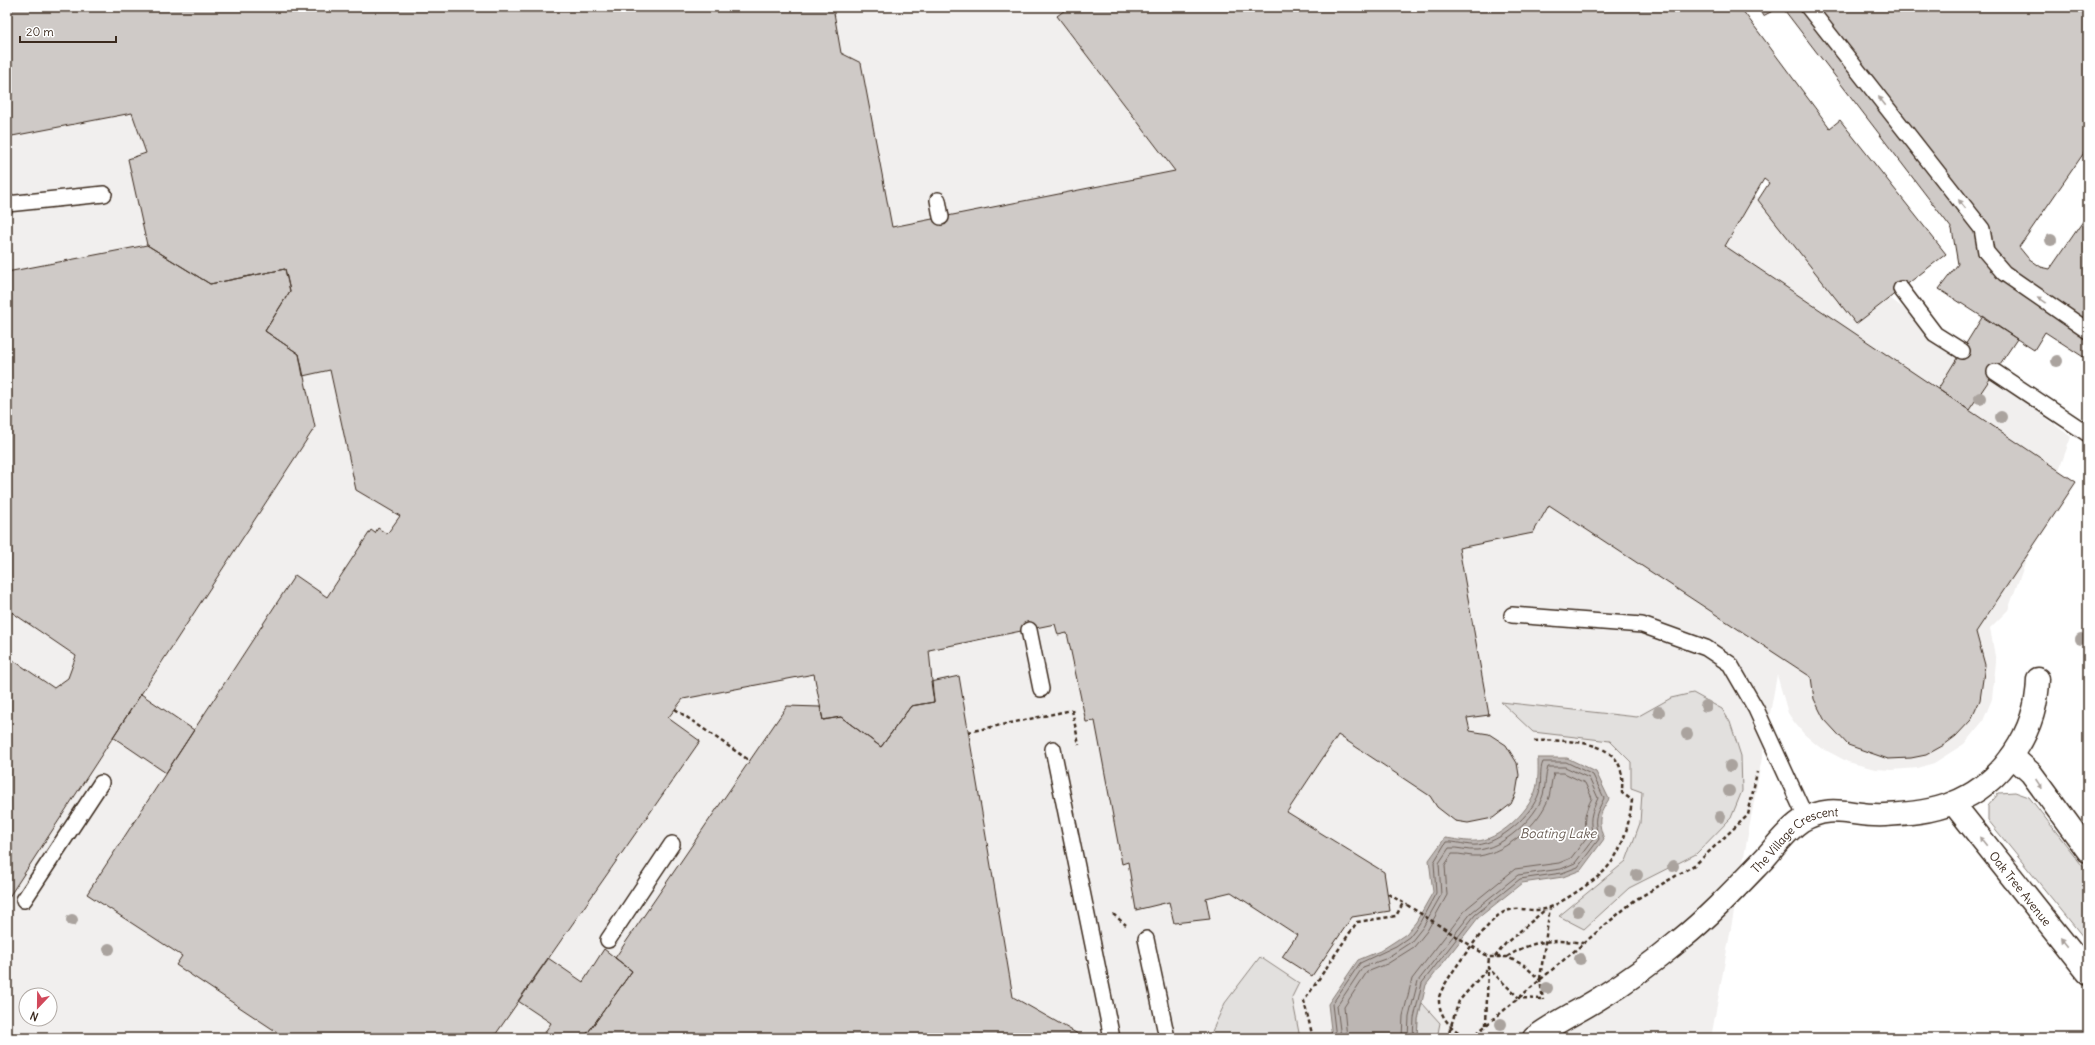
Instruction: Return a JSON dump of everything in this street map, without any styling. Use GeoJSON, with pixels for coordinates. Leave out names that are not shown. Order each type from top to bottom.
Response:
{"type":"FeatureCollection","features":[{"type":"Feature","properties":{"kind":"street","name":"The Village Crescent"},"geometry":{"type":"LineString","coordinates":[[1534,1038],[1557,1023],[1600,999],[1642,970],[1680,940],[1726,898],[1785,834],[1806,818],[1826,811],[1883,816],[1912,814],[1953,803],[1969,795],[1988,782],[2012,756],[2022,739],[2033,714],[2038,679]]}},
{"type":"Feature","properties":{"kind":"street"},"geometry":{"type":"LineString","coordinates":[[2012,756],[2031,773],[2088,851]]}},
{"type":"Feature","properties":{"kind":"street","name":"Oak Tree Avenue"},"geometry":{"type":"LineString","coordinates":[[1953,803],[2088,973]]}},
{"type":"Feature","properties":{"kind":"lane"},"geometry":{"type":"LineString","coordinates":[[1808,7],[1982,230],[1986,252],[2004,273],[2088,331]]}},
{"type":"Feature","properties":{"kind":"lane"},"geometry":{"type":"LineString","coordinates":[[7,204],[104,194]]}},
{"type":"Feature","properties":{"kind":"lane"},"geometry":{"type":"LineString","coordinates":[[938,200],[941,217]]}},
{"type":"Feature","properties":{"kind":"lane"},"geometry":{"type":"LineString","coordinates":[[1901,289],[1935,334],[1962,351]]}},
{"type":"Feature","properties":{"kind":"lane"},"geometry":{"type":"LineString","coordinates":[[1995,372],[2088,434]]}},
{"type":"Feature","properties":{"kind":"lane"},"geometry":{"type":"LineString","coordinates":[[1512,614],[1642,625],[1706,648],[1730,664],[1756,708],[1806,818]]}},
{"type":"Feature","properties":{"kind":"lane"},"geometry":{"type":"LineString","coordinates":[[1029,630],[1041,689]]}},
{"type":"Feature","properties":{"kind":"lane"},"geometry":{"type":"LineString","coordinates":[[1053,749],[1112,1038]]}},
{"type":"Feature","properties":{"kind":"lane"},"geometry":{"type":"LineString","coordinates":[[24,900],[101,783]]}},
{"type":"Feature","properties":{"kind":"lane"},"geometry":{"type":"LineString","coordinates":[[608,940],[672,844]]}},
{"type":"Feature","properties":{"kind":"lane"},"geometry":{"type":"LineString","coordinates":[[1146,939],[1167,1038]]}},
{"type":"Feature","properties":{"kind":"path"},"geometry":{"type":"LineString","coordinates":[[675,709],[750,761]]}},
{"type":"Feature","properties":{"kind":"path"},"geometry":{"type":"LineString","coordinates":[[968,732],[1072,710],[1080,748]]}},
{"type":"Feature","properties":{"kind":"path"},"geometry":{"type":"LineString","coordinates":[[1495,957],[1506,944],[1546,909],[1602,874],[1618,854],[1629,822],[1632,800],[1622,793],[1621,770],[1611,754],[1588,743],[1564,740],[1534,741]]}},
{"type":"Feature","properties":{"kind":"path"},"geometry":{"type":"LineString","coordinates":[[1546,909],[1514,907],[1498,916],[1481,932],[1444,986],[1439,997],[1442,1010],[1450,1026],[1458,1033],[1470,1038],[1635,900],[1696,864],[1748,815],[1758,766]]}},
{"type":"Feature","properties":{"kind":"path"},"geometry":{"type":"LineString","coordinates":[[1388,894],[1489,957],[1507,957],[1524,965],[1540,980]]}},
{"type":"Feature","properties":{"kind":"path"},"geometry":{"type":"LineString","coordinates":[[1313,1038],[1304,1001],[1357,922],[1396,916],[1403,903]]}},
{"type":"Feature","properties":{"kind":"path"},"geometry":{"type":"LineString","coordinates":[[1488,968],[1519,998],[1543,999],[1540,980],[1550,907]]}},
{"type":"Feature","properties":{"kind":"path"},"geometry":{"type":"LineString","coordinates":[[1112,908],[1114,916],[1146,939]]}},
{"type":"Feature","properties":{"kind":"path"},"geometry":{"type":"LineString","coordinates":[[1507,957],[1522,947],[1546,941],[1562,940],[1584,943]]}},
{"type":"Feature","properties":{"kind":"path"},"geometry":{"type":"LineString","coordinates":[[1486,1025],[1489,957]]}},
{"type":"Feature","properties":{"kind":"path"},"geometry":{"type":"LineString","coordinates":[[1447,1038],[1459,1001],[1488,968]]}},
{"type":"Feature","properties":{"kind":"shaded area"},"geometry":{"type":"Polygon","coordinates":[[[7,7],[1529,7],[1618,89],[2071,437],[2008,610],[1990,628],[1996,662],[1992,699],[1983,721],[1964,744],[1934,763],[1918,768],[1892,770],[1875,769],[1848,762],[1818,746],[1804,734],[1794,722],[1788,713],[1777,675],[1711,1038],[7,1038],[7,7]]]}},
{"type":"Feature","properties":{"kind":"shaded area"},"geometry":{"type":"Polygon","coordinates":[[[1693,693],[1722,709],[1730,722],[1741,756],[1742,791],[1731,818],[1696,854],[1629,888],[1584,929],[1559,916],[1626,861],[1640,823],[1642,792],[1631,788],[1631,762],[1610,741],[1533,732],[1501,702],[1637,717],[1671,698],[1693,693]]]}},
{"type":"Feature","properties":{"kind":"shaded area"},"geometry":{"type":"Polygon","coordinates":[[[2015,792],[2029,797],[2088,873],[2088,943],[1988,820],[1988,806],[1999,793],[2015,792]]]}},
{"type":"Feature","properties":{"kind":"shaded area"},"geometry":{"type":"Polygon","coordinates":[[[1260,957],[1299,983],[1292,997],[1300,1038],[1209,1038],[1225,1003],[1260,957]]]}},
{"type":"Feature","properties":{"kind":"shaded area"},"geometry":{"type":"Polygon","coordinates":[[[1422,1003],[1440,1023],[1437,1038],[1417,1038],[1418,1019],[1422,1003]]]}},
{"type":"Feature","properties":{"kind":"water","name":"Boating Lake"},"geometry":{"type":"Polygon","coordinates":[[[1538,758],[1567,758],[1596,772],[1609,799],[1600,818],[1600,827],[1604,839],[1581,870],[1563,877],[1522,883],[1478,918],[1426,985],[1418,1019],[1417,1038],[1332,1038],[1328,1004],[1358,960],[1380,951],[1394,942],[1406,934],[1416,922],[1433,892],[1429,860],[1445,838],[1468,841],[1485,840],[1494,836],[1511,824],[1526,808],[1535,792],[1538,779],[1538,758]]]}},
{"type":"Feature","properties":{"kind":"building"},"geometry":{"type":"Polygon","coordinates":[[[7,7],[833,7],[841,53],[861,63],[892,227],[1175,171],[1057,16],[1069,7],[1740,7],[1830,128],[1840,120],[1946,254],[1856,324],[1758,200],[1769,183],[1764,179],[1725,246],[2076,482],[1976,632],[1985,665],[1980,700],[1971,720],[1956,736],[1944,745],[1926,755],[1911,758],[1888,759],[1848,745],[1824,719],[1814,699],[1811,677],[1549,505],[1533,533],[1459,548],[1489,715],[1467,718],[1470,731],[1489,734],[1506,745],[1517,763],[1519,775],[1516,793],[1511,804],[1493,818],[1468,823],[1455,821],[1437,807],[1430,796],[1338,735],[1287,812],[1384,872],[1390,911],[1352,917],[1312,976],[1282,957],[1297,935],[1231,892],[1206,898],[1210,919],[1174,923],[1169,902],[1136,910],[1128,862],[1122,864],[1095,721],[1086,722],[1067,633],[1058,635],[1055,624],[929,650],[934,702],[911,706],[881,747],[841,717],[823,720],[814,674],[683,699],[668,718],[700,741],[493,1038],[286,1038],[176,965],[182,956],[87,894],[295,575],[327,597],[371,530],[375,533],[378,528],[387,534],[400,516],[356,490],[330,370],[303,376],[299,354],[265,331],[290,291],[285,269],[210,284],[147,245],[128,159],[146,153],[132,113],[7,137],[7,7]]]}},
{"type":"Feature","properties":{"kind":"building"},"geometry":{"type":"Polygon","coordinates":[[[1757,7],[1780,7],[1763,16],[1757,7]]]}},
{"type":"Feature","properties":{"kind":"building"},"geometry":{"type":"Polygon","coordinates":[[[1782,7],[2088,7],[2088,147],[2019,247],[2028,258],[2041,267],[2050,269],[2088,214],[2088,360],[2045,332],[2034,350],[1939,289],[1958,264],[1952,229],[1782,7]]]}},
{"type":"Feature","properties":{"kind":"building"},"geometry":{"type":"Polygon","coordinates":[[[147,245],[210,284],[285,269],[290,291],[265,331],[299,354],[315,427],[7,900],[7,656],[54,688],[68,678],[76,656],[7,609],[7,272],[147,245]]]}},
{"type":"Feature","properties":{"kind":"building"},"geometry":{"type":"Polygon","coordinates":[[[1983,316],[2017,339],[1969,410],[1938,389],[1983,316]]]}},
{"type":"Feature","properties":{"kind":"building"},"geometry":{"type":"Polygon","coordinates":[[[959,676],[1013,997],[1085,1038],[584,1038],[632,971],[615,958],[787,706],[820,707],[823,720],[841,717],[881,747],[911,706],[934,702],[931,682],[959,676]]]}},
{"type":"Feature","properties":{"kind":"building"},"geometry":{"type":"Polygon","coordinates":[[[141,694],[194,730],[166,773],[113,737],[141,694]]]}},
{"type":"Feature","properties":{"kind":"building"},"geometry":{"type":"Polygon","coordinates":[[[604,949],[632,971],[584,1038],[541,1038],[551,1023],[518,1001],[548,958],[583,982],[604,949]]]}}]}
